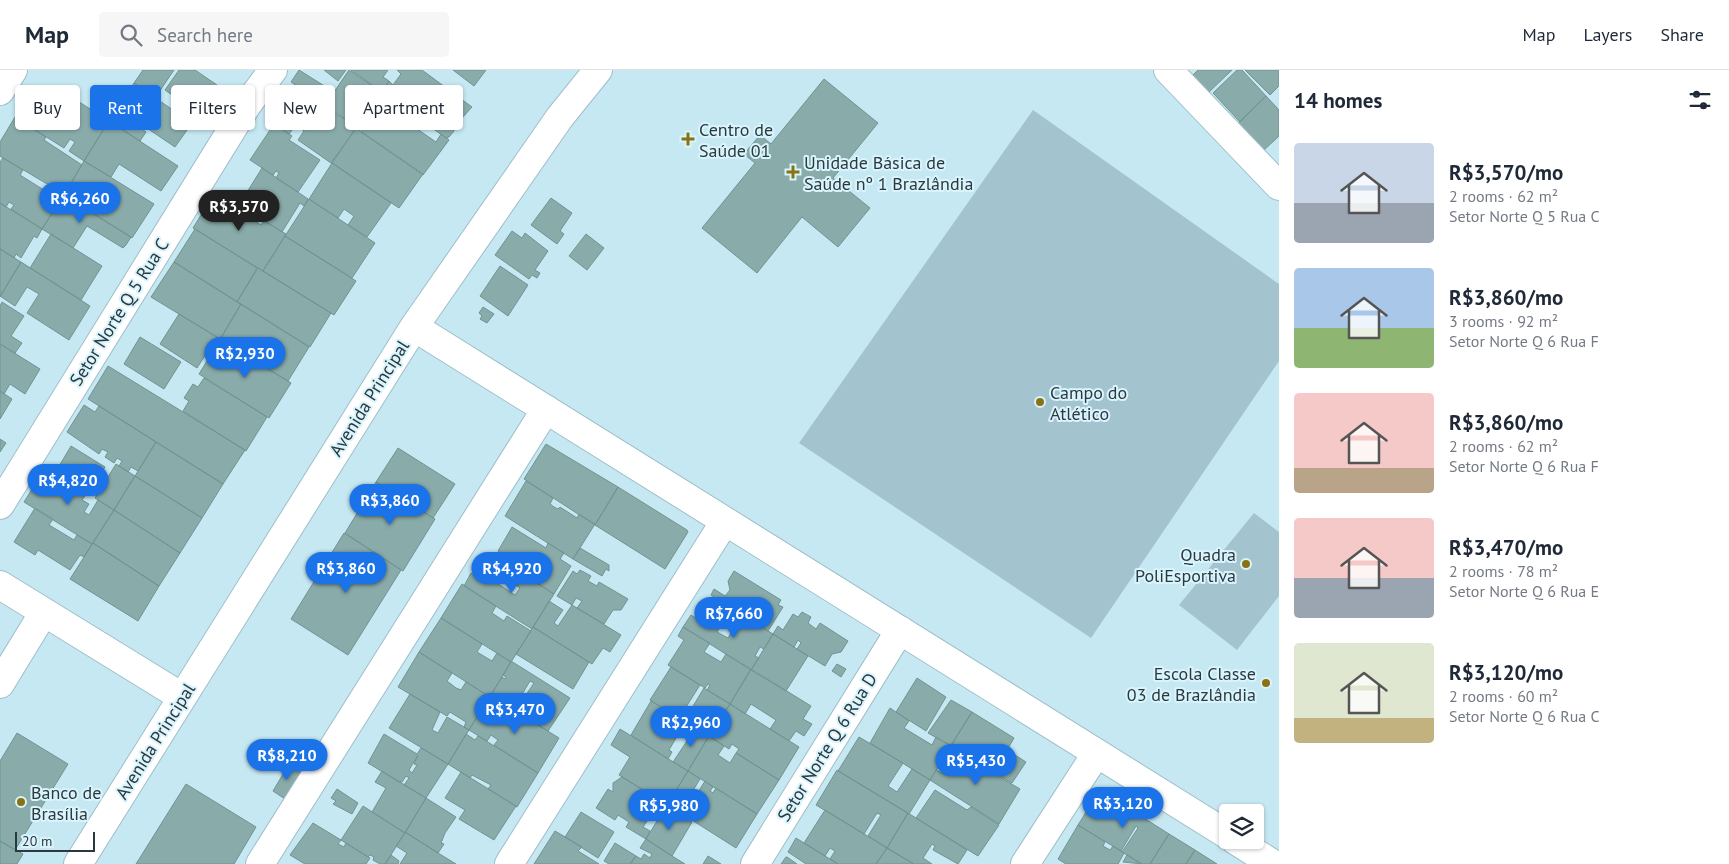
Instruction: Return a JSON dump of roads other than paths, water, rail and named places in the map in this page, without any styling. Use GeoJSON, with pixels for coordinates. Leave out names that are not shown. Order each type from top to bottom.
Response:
{"type":"FeatureCollection","features":[{"type":"Feature","properties":{"kind":"street"},"geometry":{"type":"LineString","coordinates":[[0,91],[12,70]]}},
{"type":"Feature","properties":{"kind":"street","name":"Setor Norte Q 5 Rua C"},"geometry":{"type":"LineString","coordinates":[[0,505],[247,105],[273,70]]}},
{"type":"Feature","properties":{"kind":"street","name":"Avenida Principal"},"geometry":{"type":"LineString","coordinates":[[78,864],[414,327],[560,117],[598,70]]}},
{"type":"Feature","properties":{"kind":"street"},"geometry":{"type":"LineString","coordinates":[[1168,70],[1277,180]]}},
{"type":"Feature","properties":{"kind":"street"},"geometry":{"type":"LineString","coordinates":[[414,327],[1219,829]]}},
{"type":"Feature","properties":{"kind":"street"},"geometry":{"type":"LineString","coordinates":[[260,864],[546,409]]}},
{"type":"Feature","properties":{"kind":"street"},"geometry":{"type":"LineString","coordinates":[[509,864],[725,521]]}},
{"type":"Feature","properties":{"kind":"street"},"geometry":{"type":"LineString","coordinates":[[0,585],[182,698]]}},
{"type":"Feature","properties":{"kind":"street"},"geometry":{"type":"LineString","coordinates":[[0,684],[44,612]]}},
{"type":"Feature","properties":{"kind":"street","name":"Setor Norte Q 6 Rua D"},"geometry":{"type":"LineString","coordinates":[[755,864],[900,630]]}},
{"type":"Feature","properties":{"kind":"street"},"geometry":{"type":"LineString","coordinates":[[1025,864],[1096,754]]}},
{"type":"Feature","properties":{"kind":"street"},"geometry":{"type":"LineString","coordinates":[[1249,849],[1272,864]]}},
{"type":"Feature","properties":{"kind":"place","name":"Centro de Saúde 01"},"geometry":{"type":"Point","coordinates":[688,139]}},
{"type":"Feature","properties":{"kind":"place","name":"Unidade Básica de Saúde nº 1 Brazlândia"},"geometry":{"type":"Point","coordinates":[793,172]}},
{"type":"Feature","properties":{"kind":"place","name":"Campo do Atlético"},"geometry":{"type":"Point","coordinates":[1040,402]}},
{"type":"Feature","properties":{"kind":"place","name":"Quadra PoliEsportiva"},"geometry":{"type":"Point","coordinates":[1246,564]}},
{"type":"Feature","properties":{"kind":"place","name":"Escola Classe 03 de Brazlândia"},"geometry":{"type":"Point","coordinates":[1266,683]}},
{"type":"Feature","properties":{"kind":"place","name":"Banco de Brasília"},"geometry":{"type":"Point","coordinates":[21,802]}}]}
